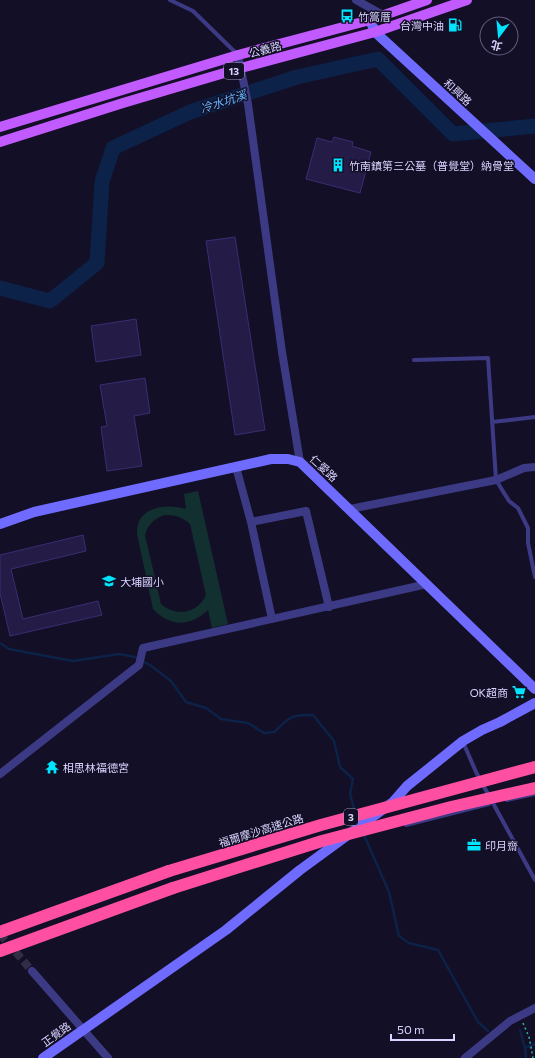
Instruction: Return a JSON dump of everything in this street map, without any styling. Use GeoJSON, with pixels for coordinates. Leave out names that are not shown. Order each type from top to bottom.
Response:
{"type":"FeatureCollection","features":[{"type":"Feature","properties":{"kind":"highway","name":"福爾摩沙高速公路"},"geometry":{"type":"LineString","coordinates":[[0,932],[169,871],[321,825],[535,767]]}},
{"type":"Feature","properties":{"kind":"highway","name":"3"},"geometry":{"type":"LineString","coordinates":[[0,951],[173,888],[322,841],[451,807],[535,788]]}},
{"type":"Feature","properties":{"kind":"main road","name":"公義路"},"geometry":{"type":"LineString","coordinates":[[0,127],[148,81],[238,55],[370,20],[427,0]]}},
{"type":"Feature","properties":{"kind":"main road","name":"公義路"},"geometry":{"type":"LineString","coordinates":[[0,142],[123,102],[375,32],[467,0]]}},
{"type":"Feature","properties":{"kind":"street"},"geometry":{"type":"LineString","coordinates":[[356,0],[383,15]]}},
{"type":"Feature","properties":{"kind":"street","name":"和興路"},"geometry":{"type":"LineString","coordinates":[[370,20],[375,32],[535,179]]}},
{"type":"Feature","properties":{"kind":"street"},"geometry":{"type":"LineString","coordinates":[[238,55],[248,104],[282,352],[300,462]]}},
{"type":"Feature","properties":{"kind":"street","name":"仁愛路"},"geometry":{"type":"LineString","coordinates":[[0,524],[34,512],[236,467],[271,460],[288,459],[300,462],[535,689]]}},
{"type":"Feature","properties":{"kind":"street"},"geometry":{"type":"LineString","coordinates":[[236,467],[251,522],[272,619]]}},
{"type":"Feature","properties":{"kind":"street"},"geometry":{"type":"LineString","coordinates":[[350,509],[496,480],[524,468],[535,467]]}},
{"type":"Feature","properties":{"kind":"street"},"geometry":{"type":"LineString","coordinates":[[251,522],[306,511],[329,607]]}},
{"type":"Feature","properties":{"kind":"street"},"geometry":{"type":"LineString","coordinates":[[0,774],[139,665],[143,648],[428,584]]}},
{"type":"Feature","properties":{"kind":"street","name":"正覺路"},"geometry":{"type":"LineString","coordinates":[[43,1058],[226,930],[300,870],[361,832],[393,802],[407,786],[463,741],[535,703]]}},
{"type":"Feature","properties":{"kind":"street"},"geometry":{"type":"LineString","coordinates":[[32,970],[108,1058]]}},
{"type":"Feature","properties":{"kind":"street"},"geometry":{"type":"LineString","coordinates":[[465,1058],[510,1021],[535,1008]]}},
{"type":"Feature","properties":{"kind":"lane"},"geometry":{"type":"LineString","coordinates":[[170,0],[193,11],[238,55]]}},
{"type":"Feature","properties":{"kind":"lane"},"geometry":{"type":"LineString","coordinates":[[414,360],[488,358],[496,480],[508,501],[518,508],[528,528],[528,544],[535,577]]}},
{"type":"Feature","properties":{"kind":"lane"},"geometry":{"type":"LineString","coordinates":[[492,422],[535,417]]}},
{"type":"Feature","properties":{"kind":"lane"},"geometry":{"type":"LineString","coordinates":[[463,741],[493,804],[535,880]]}},
{"type":"Feature","properties":{"kind":"lane"},"geometry":{"type":"LineString","coordinates":[[472,778],[486,774]]}},
{"type":"Feature","properties":{"kind":"lane"},"geometry":{"type":"LineString","coordinates":[[393,802],[457,783]]}},
{"type":"Feature","properties":{"kind":"lane"},"geometry":{"type":"LineString","coordinates":[[403,826],[535,794]]}},
{"type":"Feature","properties":{"kind":"path"},"geometry":{"type":"LineString","coordinates":[[518,1016],[525,1026],[529,1037],[533,1058]]}},
{"type":"Feature","properties":{"kind":"green space"},"geometry":{"type":"Polygon","coordinates":[[[198,491],[228,624],[212,628],[208,610],[194,620],[180,623],[166,619],[153,609],[137,534],[138,525],[141,518],[152,510],[166,507],[180,507],[186,509],[184,494],[198,491]],[[165,515],[155,520],[150,525],[145,535],[161,604],[173,611],[186,612],[197,606],[206,595],[190,524],[176,516],[165,515]]]}},
{"type":"Feature","properties":{"kind":"building","name":"竹南鎮第三公墓（普覺堂）納骨堂"},"geometry":{"type":"Polygon","coordinates":[[[334,137],[353,142],[352,146],[371,152],[360,193],[306,179],[317,138],[332,142],[334,137]]]}},
{"type":"Feature","properties":{"kind":"building"},"geometry":{"type":"Polygon","coordinates":[[[235,237],[265,430],[235,435],[206,241],[235,237]]]}},
{"type":"Feature","properties":{"kind":"building"},"geometry":{"type":"Polygon","coordinates":[[[136,319],[141,355],[96,362],[91,326],[136,319]]]}},
{"type":"Feature","properties":{"kind":"building"},"geometry":{"type":"Polygon","coordinates":[[[145,378],[150,413],[134,416],[142,466],[107,471],[101,427],[107,426],[100,385],[145,378]]]}},
{"type":"Feature","properties":{"kind":"building"},"geometry":{"type":"Polygon","coordinates":[[[83,535],[86,551],[11,569],[23,619],[98,601],[102,615],[10,636],[0,593],[0,555],[83,535]]]}},
{"type":"Feature","properties":{"kind":"waterway","name":"冷水坑溪"},"geometry":{"type":"LineString","coordinates":[[0,288],[50,301],[97,263],[102,182],[113,148],[190,112],[297,77],[378,59],[453,134],[535,126]]}},
{"type":"Feature","properties":{"kind":"waterway"},"geometry":{"type":"LineString","coordinates":[[0,643],[9,649],[73,661],[119,654],[135,657],[150,665],[171,681],[186,702],[206,708],[221,719],[248,723],[264,733],[274,732],[287,720],[295,716],[313,715],[334,741],[340,767],[353,779],[350,794],[355,812]]}},
{"type":"Feature","properties":{"kind":"waterway"},"geometry":{"type":"LineString","coordinates":[[364,835],[389,892],[399,936],[409,943],[438,950],[478,1022],[488,1031]]}},
{"type":"Feature","properties":{"kind":"waterway"},"geometry":{"type":"LineString","coordinates":[[520,1030],[525,1048]]}},
{"type":"Feature","properties":{"kind":"waterway"},"geometry":{"type":"LineString","coordinates":[[526,1058],[525,1048],[535,1044]]}},
{"type":"Feature","properties":{"kind":"tunnel"},"geometry":{"type":"LineString","coordinates":[[0,934],[32,971]]}},
{"type":"Feature","properties":{"kind":"place","name":"竹篙厝"},"geometry":{"type":"Point","coordinates":[347,16]}},
{"type":"Feature","properties":{"kind":"place","name":"台灣中油"},"geometry":{"type":"Point","coordinates":[455,25]}},
{"type":"Feature","properties":{"kind":"place","name":"竹南鎮第三公墓（普覺堂）納骨堂"},"geometry":{"type":"Point","coordinates":[338,165]}},
{"type":"Feature","properties":{"kind":"place","name":"大埔國小"},"geometry":{"type":"Point","coordinates":[109,581]}},
{"type":"Feature","properties":{"kind":"place","name":"OK超商"},"geometry":{"type":"Point","coordinates":[519,692]}},
{"type":"Feature","properties":{"kind":"place","name":"相思林福德宮"},"geometry":{"type":"Point","coordinates":[52,767]}},
{"type":"Feature","properties":{"kind":"place","name":"印月齋"},"geometry":{"type":"Point","coordinates":[474,845]}}]}
